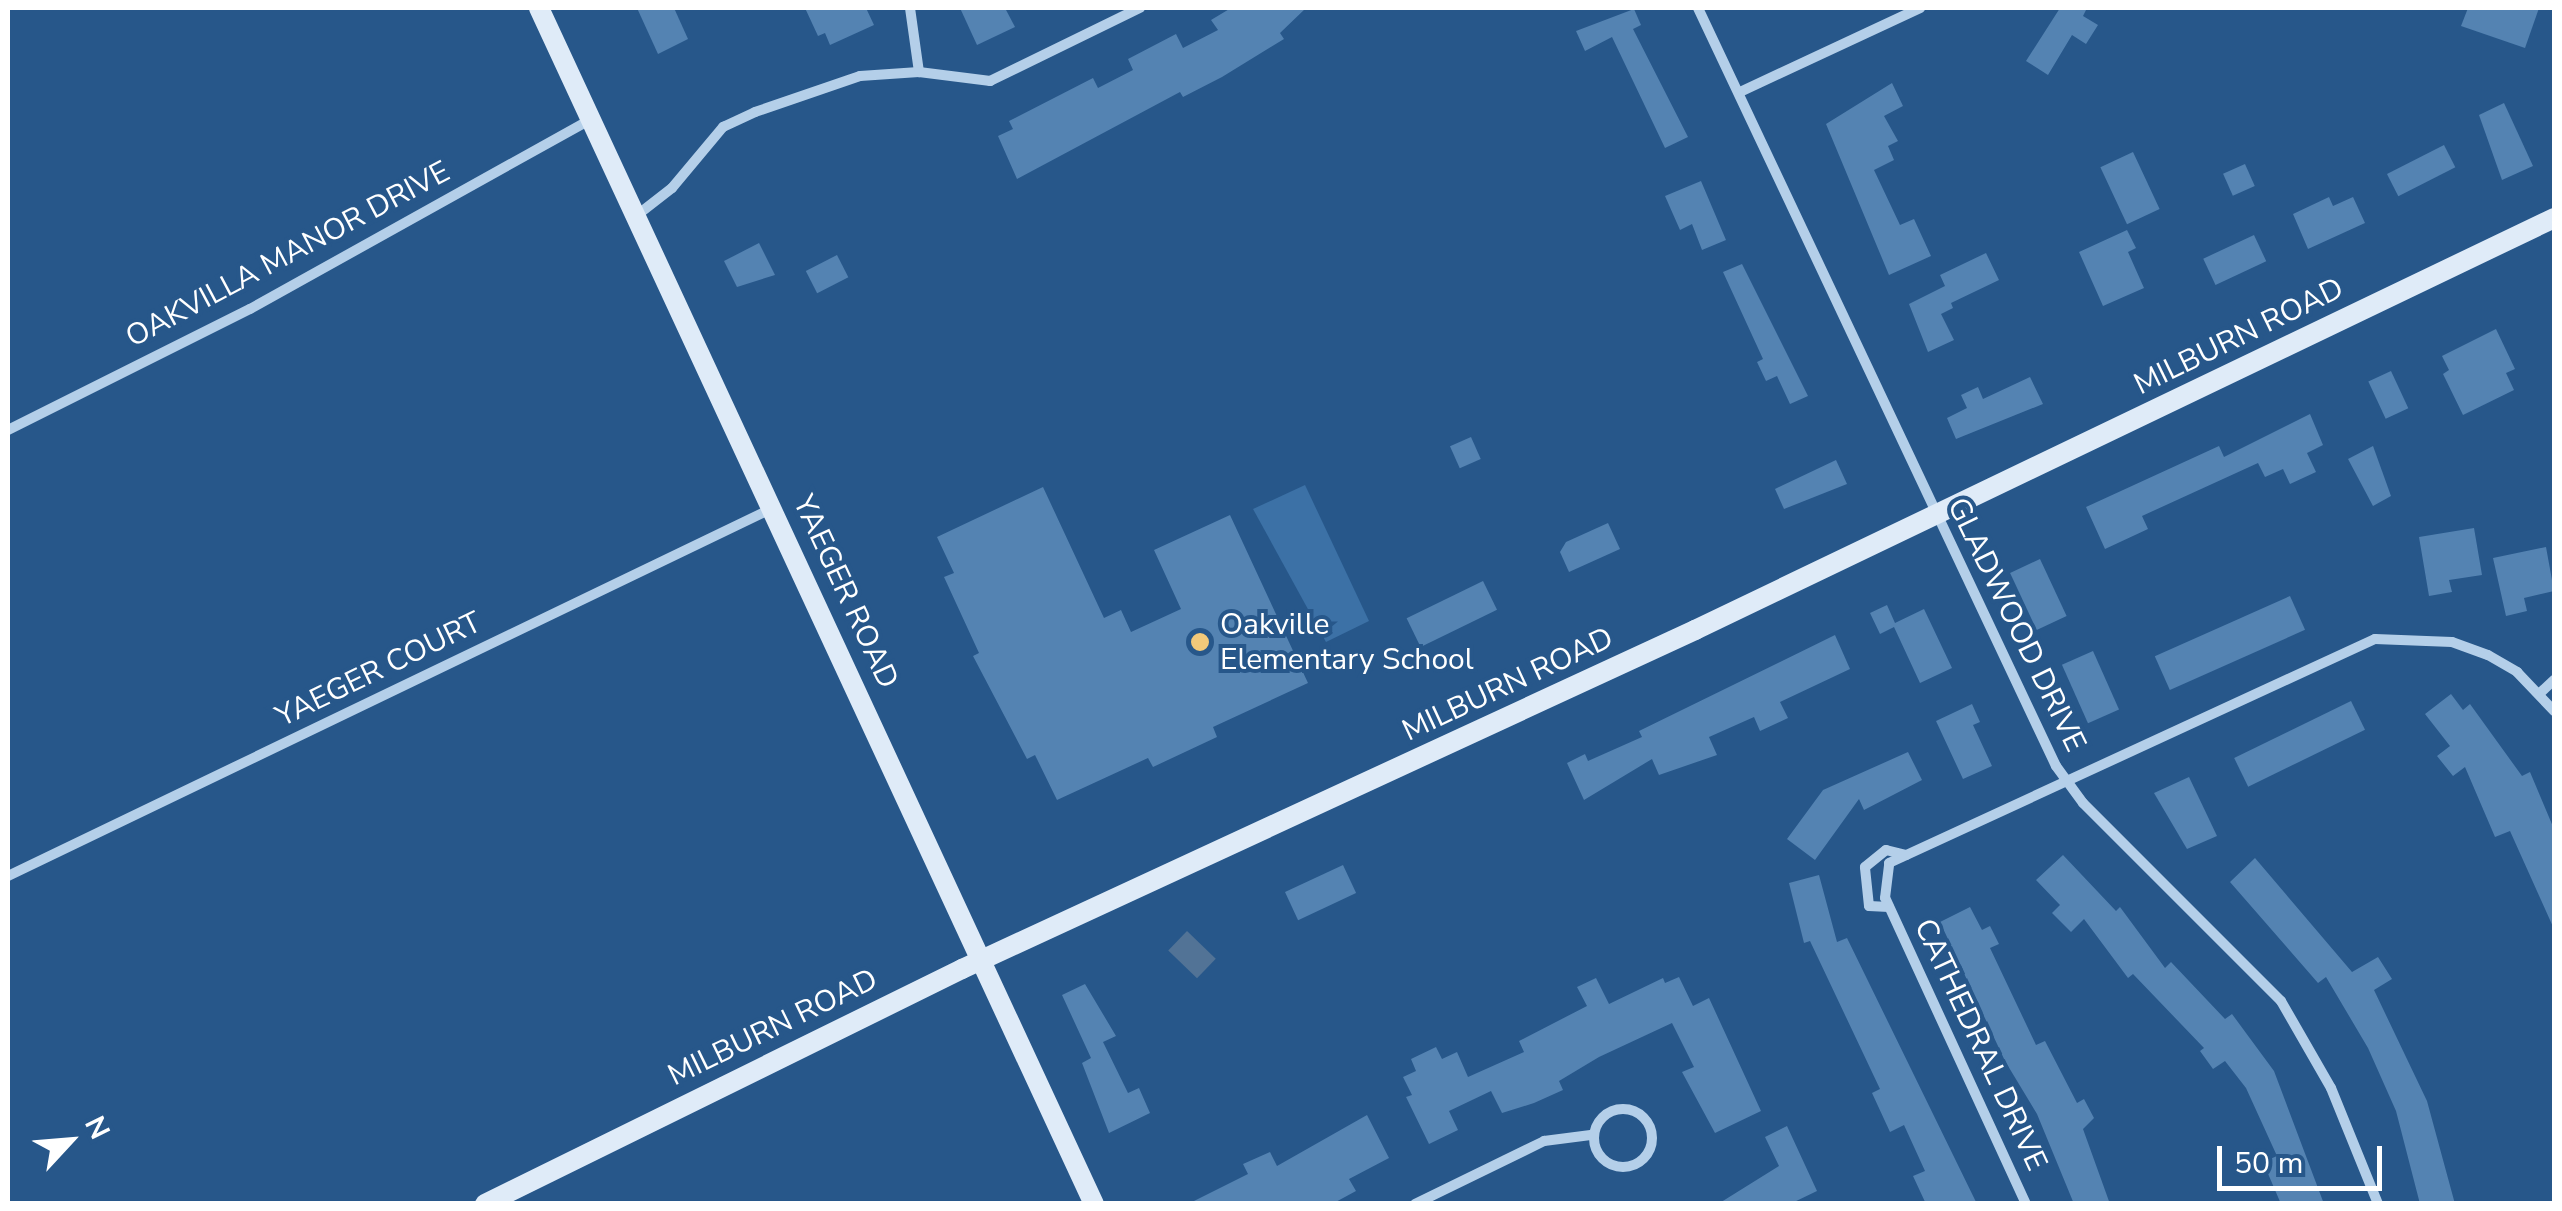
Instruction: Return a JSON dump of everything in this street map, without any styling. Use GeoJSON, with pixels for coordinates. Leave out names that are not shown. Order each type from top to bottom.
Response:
{"type":"FeatureCollection","features":[{"type":"Feature","properties":{"kind":"street","name":"YAEGER ROAD"},"geometry":{"type":"LineString","coordinates":[[540,8],[984,959],[1094,1204]]}},
{"type":"Feature","properties":{"kind":"street"},"geometry":{"type":"LineString","coordinates":[[910,8],[919,72]]}},
{"type":"Feature","properties":{"kind":"street"},"geometry":{"type":"LineString","coordinates":[[635,216],[672,188],[722,126],[860,76],[919,72],[990,81],[1140,8]]}},
{"type":"Feature","properties":{"kind":"street","name":"GLADWOOD DRIVE"},"geometry":{"type":"LineString","coordinates":[[1698,8],[1935,517],[2066,781],[2281,1001],[2331,1088],[2378,1204]]}},
{"type":"Feature","properties":{"kind":"street"},"geometry":{"type":"LineString","coordinates":[[1740,92],[1920,8]]}},
{"type":"Feature","properties":{"kind":"street","name":"OAKVILLA MANOR DRIVE"},"geometry":{"type":"LineString","coordinates":[[8,430],[250,308],[590,120]]}},
{"type":"Feature","properties":{"kind":"street","name":"MILBURN ROAD"},"geometry":{"type":"LineString","coordinates":[[485,1204],[984,959],[1935,517],[2554,218]]}},
{"type":"Feature","properties":{"kind":"street","name":"YAEGER COURT"},"geometry":{"type":"LineString","coordinates":[[8,876],[772,508]]}},
{"type":"Feature","properties":{"kind":"street","name":"CATHEDRAL DRIVE"},"geometry":{"type":"LineString","coordinates":[[2026,1204],[1889,908],[1883,884],[1889,864],[2376,638],[2452,642],[2517,672],[2554,711]]}},
{"type":"Feature","properties":{"kind":"street"},"geometry":{"type":"LineString","coordinates":[[2539,694],[2554,680]]}},
{"type":"Feature","properties":{"kind":"street","name":"CATHEDRAL DRIVE"},"geometry":{"type":"LineString","coordinates":[[1889,908],[1870,906],[1864,867],[1886,850],[1907,856]]}},
{"type":"Feature","properties":{"kind":"street"},"geometry":{"type":"LineString","coordinates":[[1621,1110],[1642,1114],[1654,1129],[1640,1162],[1623,1165],[1609,1164],[1591,1135],[1600,1120],[1621,1110]]}},
{"type":"Feature","properties":{"kind":"street"},"geometry":{"type":"LineString","coordinates":[[1415,1204],[1544,1140],[1591,1135]]}},
{"type":"Feature","properties":{"kind":"shaded area"},"geometry":{"type":"Polygon","coordinates":[[[1305,485],[1369,621],[1326,642],[1253,509],[1305,485]]]}},
{"type":"Feature","properties":{"kind":"shaded area"},"geometry":{"type":"Polygon","coordinates":[[[1187,931],[1216,959],[1197,978],[1168,950],[1187,931]]]}},
{"type":"Feature","properties":{"kind":"building"},"geometry":{"type":"Polygon","coordinates":[[[637,8],[674,8],[688,39],[658,54],[637,8]]]}},
{"type":"Feature","properties":{"kind":"building"},"geometry":{"type":"Polygon","coordinates":[[[805,8],[866,8],[874,25],[830,45],[825,33],[818,36],[805,8]]]}},
{"type":"Feature","properties":{"kind":"building"},"geometry":{"type":"Polygon","coordinates":[[[960,8],[1005,8],[1015,27],[977,45],[960,8]]]}},
{"type":"Feature","properties":{"kind":"building"},"geometry":{"type":"Polygon","coordinates":[[[1231,8],[1306,8],[1280,33],[1284,39],[1222,77],[1183,97],[1180,92],[1017,179],[998,136],[1013,129],[1009,121],[1093,78],[1098,88],[1133,70],[1128,59],[1176,34],[1183,48],[1218,30],[1211,20],[1231,8]]]}},
{"type":"Feature","properties":{"kind":"building"},"geometry":{"type":"Polygon","coordinates":[[[2060,8],[2087,8],[2083,16],[2098,25],[2086,44],[2072,35],[2048,75],[2026,61],[2060,8]]]}},
{"type":"Feature","properties":{"kind":"building"},"geometry":{"type":"Polygon","coordinates":[[[2468,8],[2539,8],[2525,48],[2461,26],[2468,8]]]}},
{"type":"Feature","properties":{"kind":"building"},"geometry":{"type":"Polygon","coordinates":[[[1634,9],[1641,25],[1633,29],[1688,137],[1665,148],[1612,37],[1585,51],[1576,31],[1634,9]]]}},
{"type":"Feature","properties":{"kind":"building"},"geometry":{"type":"Polygon","coordinates":[[[1892,83],[1903,106],[1884,116],[1898,141],[1888,146],[1894,160],[1874,170],[1900,225],[1914,219],[1931,256],[1889,275],[1826,124],[1892,83]]]}},
{"type":"Feature","properties":{"kind":"building"},"geometry":{"type":"Polygon","coordinates":[[[2504,103],[2533,166],[2502,180],[2479,115],[2504,103]]]}},
{"type":"Feature","properties":{"kind":"building"},"geometry":{"type":"Polygon","coordinates":[[[2444,145],[2455,167],[2398,196],[2387,174],[2444,145]]]}},
{"type":"Feature","properties":{"kind":"building"},"geometry":{"type":"Polygon","coordinates":[[[2133,152],[2160,209],[2127,224],[2100,167],[2133,152]]]}},
{"type":"Feature","properties":{"kind":"building"},"geometry":{"type":"Polygon","coordinates":[[[2245,164],[2255,186],[2233,196],[2223,174],[2245,164]]]}},
{"type":"Feature","properties":{"kind":"building"},"geometry":{"type":"Polygon","coordinates":[[[1701,181],[1726,240],[1702,250],[1692,224],[1680,230],[1665,196],[1701,181]]]}},
{"type":"Feature","properties":{"kind":"building"},"geometry":{"type":"Polygon","coordinates":[[[2329,197],[2333,206],[2353,197],[2365,223],[2308,249],[2293,214],[2329,197]]]}},
{"type":"Feature","properties":{"kind":"building"},"geometry":{"type":"Polygon","coordinates":[[[2127,230],[2136,248],[2128,252],[2144,288],[2103,306],[2079,252],[2127,230]]]}},
{"type":"Feature","properties":{"kind":"building"},"geometry":{"type":"Polygon","coordinates":[[[2254,235],[2266,261],[2216,285],[2203,259],[2254,235]]]}},
{"type":"Feature","properties":{"kind":"building"},"geometry":{"type":"Polygon","coordinates":[[[759,243],[775,275],[737,287],[724,261],[759,243]]]}},
{"type":"Feature","properties":{"kind":"building"},"geometry":{"type":"Polygon","coordinates":[[[1986,253],[1999,280],[1951,303],[1953,308],[1941,314],[1954,340],[1928,352],[1909,304],[1945,286],[1940,275],[1986,253]]]}},
{"type":"Feature","properties":{"kind":"building"},"geometry":{"type":"Polygon","coordinates":[[[837,255],[848,277],[817,293],[806,271],[837,255]]]}},
{"type":"Feature","properties":{"kind":"building"},"geometry":{"type":"Polygon","coordinates":[[[1742,264],[1808,396],[1790,404],[1777,376],[1766,381],[1757,362],[1763,359],[1723,272],[1742,264]]]}},
{"type":"Feature","properties":{"kind":"building"},"geometry":{"type":"Polygon","coordinates":[[[2496,329],[2515,369],[2506,373],[2514,390],[2463,415],[2443,374],[2449,370],[2442,356],[2496,329]]]}},
{"type":"Feature","properties":{"kind":"building"},"geometry":{"type":"Polygon","coordinates":[[[2391,371],[2408,408],[2386,419],[2368,382],[2391,371]]]}},
{"type":"Feature","properties":{"kind":"building"},"geometry":{"type":"Polygon","coordinates":[[[2030,377],[2043,404],[1956,439],[1947,418],[1967,408],[1961,395],[1978,387],[1983,399],[2030,377]]]}},
{"type":"Feature","properties":{"kind":"building"},"geometry":{"type":"Polygon","coordinates":[[[2310,414],[2323,445],[2307,453],[2316,472],[2290,484],[2283,469],[2265,477],[2258,463],[2142,516],[2148,529],[2105,549],[2086,507],[2219,446],[2224,457],[2310,414]]]}},
{"type":"Feature","properties":{"kind":"building"},"geometry":{"type":"Polygon","coordinates":[[[1471,437],[1481,459],[1460,468],[1450,446],[1471,437]]]}},
{"type":"Feature","properties":{"kind":"building"},"geometry":{"type":"Polygon","coordinates":[[[2373,446],[2391,496],[2373,506],[2348,459],[2373,446]]]}},
{"type":"Feature","properties":{"kind":"building"},"geometry":{"type":"Polygon","coordinates":[[[1836,460],[1847,484],[1784,509],[1775,489],[1836,460]]]}},
{"type":"Feature","properties":{"kind":"building","name":"Oakville Elementary School"},"geometry":{"type":"Polygon","coordinates":[[[1043,487],[1104,618],[1121,610],[1131,632],[1181,609],[1154,550],[1230,515],[1308,683],[1213,727],[1217,737],[1153,767],[1148,758],[1057,800],[1035,755],[1027,759],[973,656],[979,653],[944,577],[954,573],[937,537],[1043,487]]]}},
{"type":"Feature","properties":{"kind":"building"},"geometry":{"type":"Polygon","coordinates":[[[1608,523],[1620,549],[1569,572],[1560,552],[1566,542],[1608,523]]]}},
{"type":"Feature","properties":{"kind":"building"},"geometry":{"type":"Polygon","coordinates":[[[2474,528],[2482,575],[2449,580],[2452,592],[2429,596],[2419,537],[2474,528]]]}},
{"type":"Feature","properties":{"kind":"building"},"geometry":{"type":"Polygon","coordinates":[[[2546,547],[2554,591],[2524,598],[2527,611],[2506,616],[2493,558],[2546,547]]]}},
{"type":"Feature","properties":{"kind":"building"},"geometry":{"type":"Polygon","coordinates":[[[2040,559],[2067,616],[2037,630],[2010,573],[2040,559]]]}},
{"type":"Feature","properties":{"kind":"building"},"geometry":{"type":"Polygon","coordinates":[[[1483,581],[1497,610],[1421,647],[1407,618],[1483,581]]]}},
{"type":"Feature","properties":{"kind":"building"},"geometry":{"type":"Polygon","coordinates":[[[2290,596],[2305,630],[2170,690],[2155,656],[2290,596]]]}},
{"type":"Feature","properties":{"kind":"building"},"geometry":{"type":"Polygon","coordinates":[[[1887,605],[1895,623],[1924,609],[1952,668],[1920,683],[1894,627],[1880,634],[1870,613],[1887,605]]]}},
{"type":"Feature","properties":{"kind":"building"},"geometry":{"type":"Polygon","coordinates":[[[1835,635],[1850,669],[1780,702],[1788,718],[1760,731],[1754,717],[1709,737],[1717,755],[1659,775],[1652,759],[1584,800],[1567,763],[1585,754],[1588,761],[1642,737],[1639,731],[1835,635]]]}},
{"type":"Feature","properties":{"kind":"building"},"geometry":{"type":"Polygon","coordinates":[[[2093,651],[2119,709],[2088,723],[2062,665],[2093,651]]]}},
{"type":"Feature","properties":{"kind":"building"},"geometry":{"type":"Polygon","coordinates":[[[2451,694],[2463,710],[2470,704],[2522,776],[2530,772],[2554,829],[2554,929],[2510,831],[2495,837],[2465,767],[2453,776],[2437,756],[2450,746],[2425,714],[2451,694]]]}},
{"type":"Feature","properties":{"kind":"building"},"geometry":{"type":"Polygon","coordinates":[[[2351,701],[2365,730],[2248,787],[2234,758],[2351,701]]]}},
{"type":"Feature","properties":{"kind":"building"},"geometry":{"type":"Polygon","coordinates":[[[1972,704],[1980,722],[1973,725],[1992,766],[1963,779],[1936,721],[1972,704]]]}},
{"type":"Feature","properties":{"kind":"building"},"geometry":{"type":"Polygon","coordinates":[[[1908,752],[1922,780],[1864,810],[1859,799],[1815,860],[1787,839],[1823,790],[1908,752]]]}},
{"type":"Feature","properties":{"kind":"building"},"geometry":{"type":"Polygon","coordinates":[[[2189,777],[2217,836],[2187,849],[2154,793],[2189,777]]]}},
{"type":"Feature","properties":{"kind":"building"},"geometry":{"type":"Polygon","coordinates":[[[2063,855],[2116,911],[2120,907],[2165,968],[2171,962],[2225,1019],[2232,1014],[2274,1071],[2324,1204],[2281,1204],[2263,1162],[2277,1156],[2246,1088],[2225,1061],[2213,1069],[2200,1051],[2204,1048],[2133,974],[2128,978],[2084,919],[2071,932],[2052,913],[2060,905],[2036,880],[2063,855]]]}},
{"type":"Feature","properties":{"kind":"building"},"geometry":{"type":"Polygon","coordinates":[[[2255,858],[2352,972],[2378,957],[2392,979],[2374,990],[2427,1101],[2455,1204],[2420,1204],[2396,1111],[2368,1048],[2326,977],[2318,983],[2230,882],[2255,858]]]}},
{"type":"Feature","properties":{"kind":"building"},"geometry":{"type":"Polygon","coordinates":[[[1343,865],[1356,893],[1298,920],[1285,892],[1343,865]]]}},
{"type":"Feature","properties":{"kind":"building"},"geometry":{"type":"Polygon","coordinates":[[[1819,875],[1837,942],[1847,938],[1977,1204],[1926,1204],[1913,1176],[1925,1171],[1904,1125],[1890,1132],[1872,1093],[1880,1089],[1810,941],[1804,943],[1789,883],[1819,875]]]}},
{"type":"Feature","properties":{"kind":"building"},"geometry":{"type":"Polygon","coordinates":[[[1970,907],[1982,930],[1990,926],[1999,944],[1990,948],[2036,1045],[2045,1041],[2077,1103],[2084,1099],[2094,1118],[2083,1129],[2110,1204],[2074,1204],[2037,1114],[2005,1061],[1940,922],[1970,907]]]}},
{"type":"Feature","properties":{"kind":"building"},"geometry":{"type":"Polygon","coordinates":[[[1679,977],[1693,1006],[1709,998],[1761,1111],[1715,1133],[1682,1072],[1694,1067],[1672,1023],[1599,1057],[1559,1081],[1563,1090],[1534,1103],[1502,1113],[1491,1091],[1449,1111],[1458,1130],[1429,1144],[1406,1097],[1412,1095],[1403,1077],[1416,1071],[1411,1059],[1436,1047],[1442,1059],[1457,1052],[1468,1077],[1524,1052],[1519,1041],[1587,1006],[1577,987],[1596,978],[1609,1004],[1663,978],[1665,983],[1679,977]]]}},
{"type":"Feature","properties":{"kind":"building"},"geometry":{"type":"Polygon","coordinates":[[[1085,984],[1116,1036],[1103,1042],[1128,1093],[1139,1088],[1150,1113],[1109,1133],[1082,1063],[1091,1058],[1062,995],[1085,984]]]}},
{"type":"Feature","properties":{"kind":"building"},"geometry":{"type":"Polygon","coordinates":[[[1367,1115],[1389,1158],[1349,1179],[1356,1191],[1332,1204],[1188,1204],[1248,1174],[1243,1164],[1270,1152],[1277,1166],[1367,1115]]]}},
{"type":"Feature","properties":{"kind":"building"},"geometry":{"type":"Polygon","coordinates":[[[1787,1126],[1817,1191],[1790,1204],[1718,1204],[1779,1166],[1765,1137],[1787,1126]]]}},
{"type":"Feature","properties":{"kind":"place","name":"Oakville Elementary School"},"geometry":{"type":"Point","coordinates":[1200,642]}}]}
